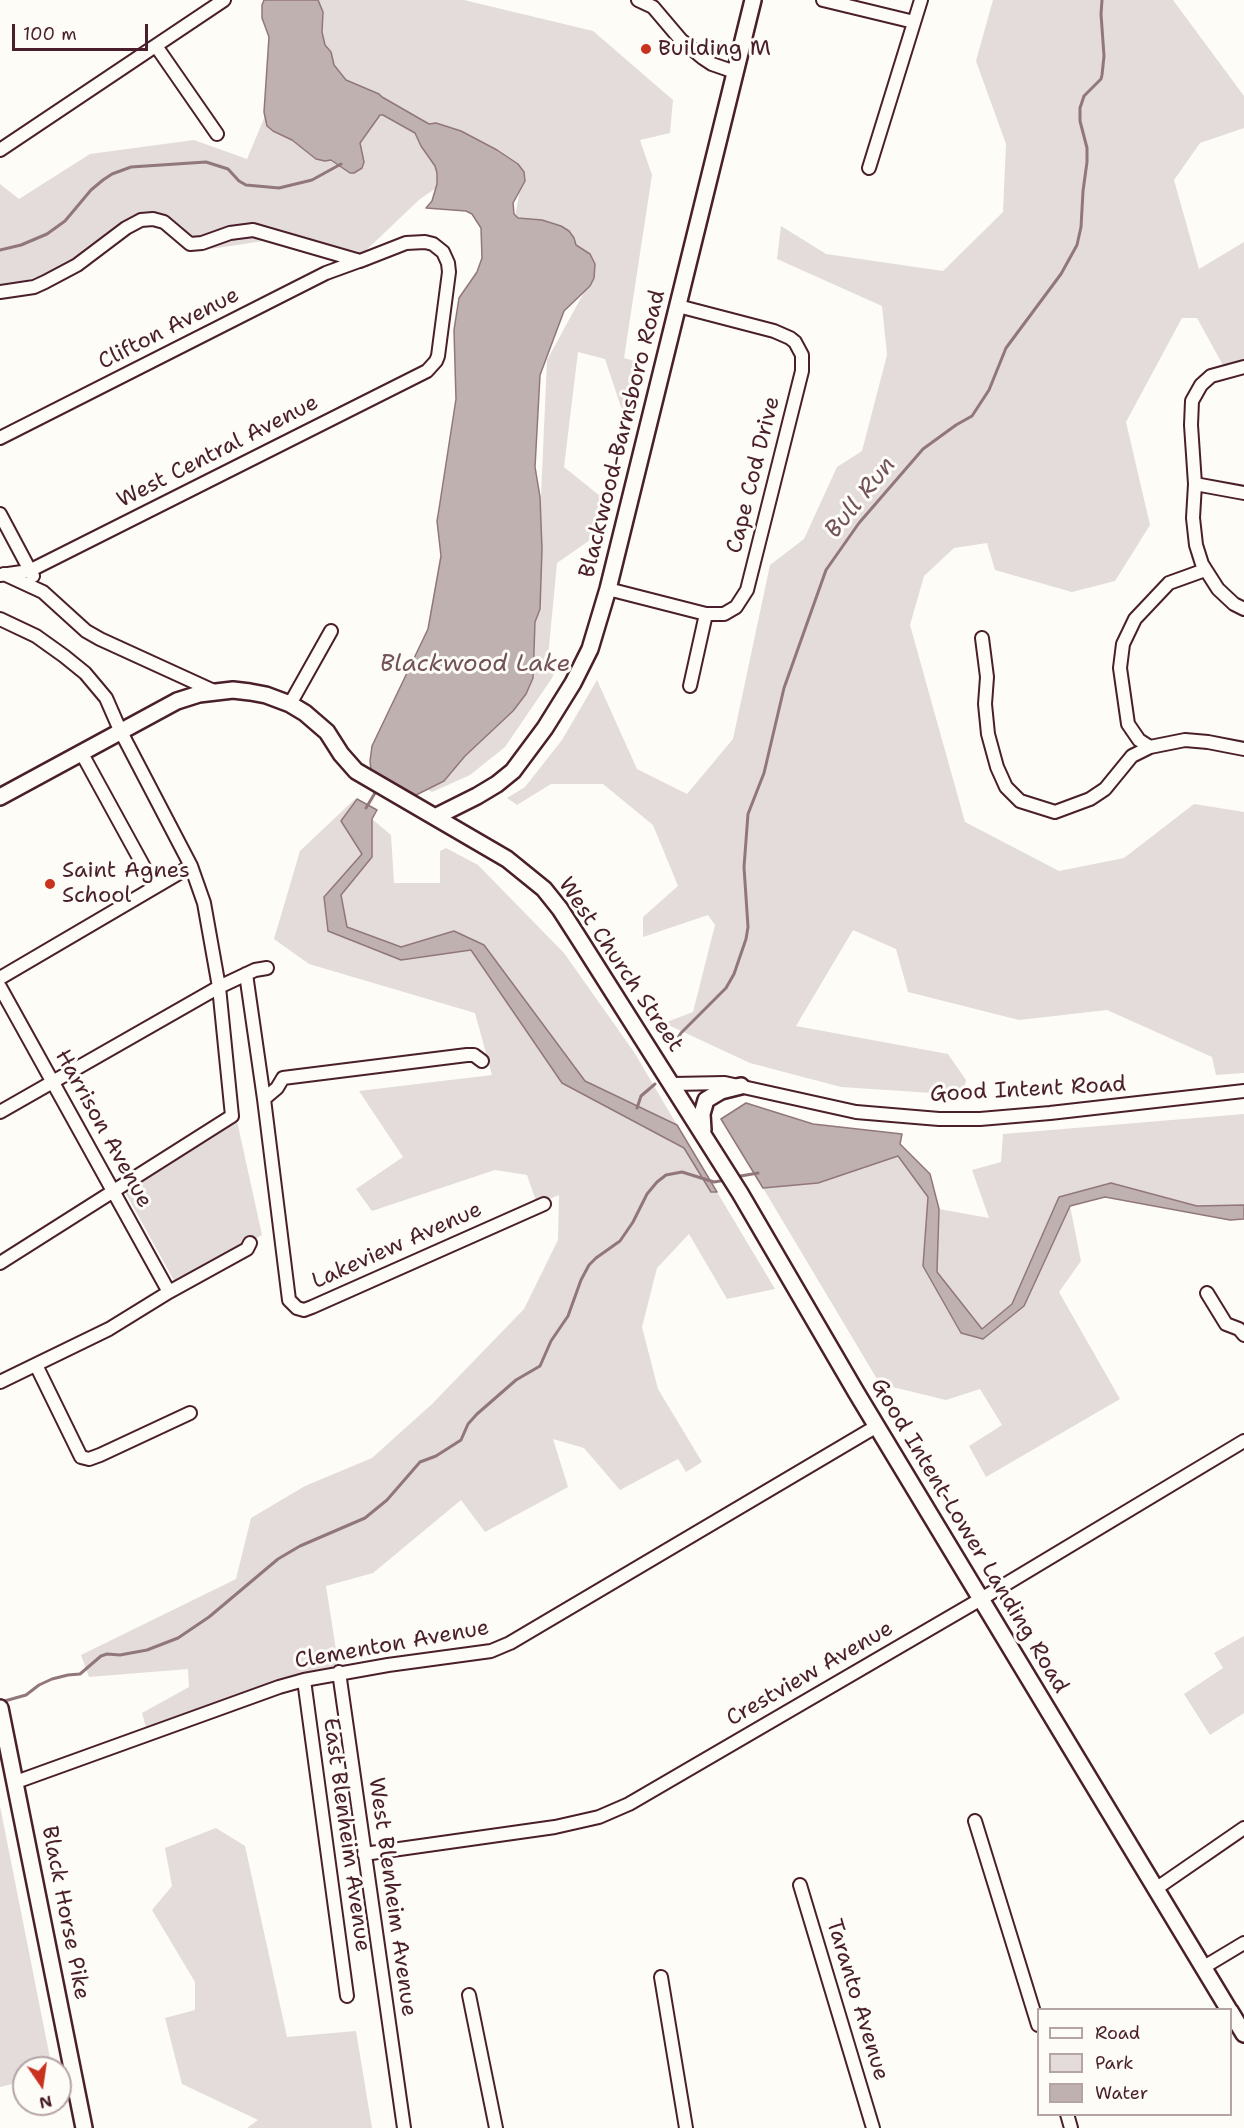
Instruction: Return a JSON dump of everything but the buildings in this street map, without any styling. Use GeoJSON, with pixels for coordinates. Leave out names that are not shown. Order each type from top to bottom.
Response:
{"type":"FeatureCollection","features":[{"type":"Feature","properties":{"kind":"main road","name":"Blackwood-Barnsboro Road"},"geometry":{"type":"LineString","coordinates":[[435,817],[497,784],[513,771],[545,728],[582,666],[596,631],[753,0]]}},
{"type":"Feature","properties":{"kind":"main road","name":"West Church Street"},"geometry":{"type":"LineString","coordinates":[[0,797],[177,701],[199,694],[250,692],[290,704],[318,722],[349,764],[364,776],[507,859],[544,889],[561,909],[673,1084]]}},
{"type":"Feature","properties":{"kind":"main road","name":"Good Intent-Lower Landing Road"},"geometry":{"type":"LineString","coordinates":[[673,1084],[1228,2008]]}},
{"type":"Feature","properties":{"kind":"main road"},"geometry":{"type":"LineString","coordinates":[[705,1136],[702,1114],[706,1100],[721,1090],[741,1086]]}},
{"type":"Feature","properties":{"kind":"main road","name":"Black Horse Pike"},"geometry":{"type":"LineString","coordinates":[[0,1708],[84,2128]]}},
{"type":"Feature","properties":{"kind":"main road","name":"Good Intent-Lower Landing Road"},"geometry":{"type":"LineString","coordinates":[[1232,2014],[1244,2034]]}},
{"type":"Feature","properties":{"kind":"street"},"geometry":{"type":"LineString","coordinates":[[0,150],[224,0]]}},
{"type":"Feature","properties":{"kind":"street"},"geometry":{"type":"LineString","coordinates":[[639,0],[655,2],[681,40],[712,64],[735,72]]}},
{"type":"Feature","properties":{"kind":"street"},"geometry":{"type":"LineString","coordinates":[[822,0],[914,22]]}},
{"type":"Feature","properties":{"kind":"street"},"geometry":{"type":"LineString","coordinates":[[869,168],[921,0]]}},
{"type":"Feature","properties":{"kind":"street"},"geometry":{"type":"LineString","coordinates":[[156,46],[217,134]]}},
{"type":"Feature","properties":{"kind":"street"},"geometry":{"type":"LineString","coordinates":[[0,292],[45,282],[77,265],[126,228],[141,220],[153,219],[164,222],[190,244],[202,243],[230,233],[253,230],[360,261]]}},
{"type":"Feature","properties":{"kind":"street","name":"Clifton Avenue"},"geometry":{"type":"LineString","coordinates":[[0,438],[326,273],[397,246],[416,242],[433,244],[443,252],[448,263],[449,272],[439,347]]}},
{"type":"Feature","properties":{"kind":"street","name":"Cape Cod Drive"},"geometry":{"type":"LineString","coordinates":[[608,589],[715,615],[731,612],[741,602],[747,590],[802,371],[802,355],[795,342],[783,334],[678,306]]}},
{"type":"Feature","properties":{"kind":"street","name":"West Central Avenue"},"geometry":{"type":"LineString","coordinates":[[2,574],[29,571],[426,371],[436,361],[439,347]]}},
{"type":"Feature","properties":{"kind":"street"},"geometry":{"type":"LineString","coordinates":[[1244,367],[1211,376],[1201,385],[1192,401],[1191,425],[1196,484],[1193,518],[1196,545],[1205,570],[1218,589],[1234,604],[1244,609]]}},
{"type":"Feature","properties":{"kind":"street"},"geometry":{"type":"LineString","coordinates":[[1196,484],[1244,493]]}},
{"type":"Feature","properties":{"kind":"street"},"geometry":{"type":"LineString","coordinates":[[0,514],[29,571],[44,592],[86,631],[216,692]]}},
{"type":"Feature","properties":{"kind":"street"},"geometry":{"type":"LineString","coordinates":[[1150,747],[1139,740],[1128,724],[1120,668],[1124,644],[1135,619],[1169,583],[1205,570]]}},
{"type":"Feature","properties":{"kind":"street"},"geometry":{"type":"LineString","coordinates":[[2,574],[44,592]]}},
{"type":"Feature","properties":{"kind":"street"},"geometry":{"type":"LineString","coordinates":[[690,686],[706,614]]}},
{"type":"Feature","properties":{"kind":"street"},"geometry":{"type":"LineString","coordinates":[[0,619],[36,636],[86,673],[106,698],[120,730],[191,866],[204,903],[219,987],[232,1116],[0,1263]]}},
{"type":"Feature","properties":{"kind":"street"},"geometry":{"type":"LineString","coordinates":[[290,704],[331,631]]}},
{"type":"Feature","properties":{"kind":"street"},"geometry":{"type":"LineString","coordinates":[[981,638],[987,677],[985,704],[988,734],[997,767],[1006,787],[1020,801],[1055,812],[1090,799],[1106,789],[1132,756],[1150,747],[1185,740],[1208,741],[1244,749]]}},
{"type":"Feature","properties":{"kind":"street"},"geometry":{"type":"LineString","coordinates":[[81,752],[155,887]]}},
{"type":"Feature","properties":{"kind":"street"},"geometry":{"type":"LineString","coordinates":[[0,978],[191,866]]}},
{"type":"Feature","properties":{"kind":"street"},"geometry":{"type":"LineString","coordinates":[[0,1112],[219,987],[255,970],[267,968]]}},
{"type":"Feature","properties":{"kind":"street"},"geometry":{"type":"LineString","coordinates":[[246,974],[264,1099]]}},
{"type":"Feature","properties":{"kind":"street","name":"Harrison Avenue"},"geometry":{"type":"LineString","coordinates":[[0,987],[169,1292]]}},
{"type":"Feature","properties":{"kind":"street"},"geometry":{"type":"LineString","coordinates":[[264,1099],[277,1088],[283,1078],[467,1055],[474,1055],[482,1061]]}},
{"type":"Feature","properties":{"kind":"street","name":"Good Intent Road"},"geometry":{"type":"LineString","coordinates":[[673,1084],[707,1082],[741,1086],[856,1112],[939,1119],[980,1119],[1061,1112],[1244,1091]]}},
{"type":"Feature","properties":{"kind":"street","name":"Lakeview Avenue"},"geometry":{"type":"LineString","coordinates":[[264,1099],[290,1300],[297,1308],[304,1310],[544,1204]]}},
{"type":"Feature","properties":{"kind":"street"},"geometry":{"type":"LineString","coordinates":[[0,1382],[109,1329],[169,1292],[247,1249],[250,1244]]}},
{"type":"Feature","properties":{"kind":"street"},"geometry":{"type":"LineString","coordinates":[[1207,1293],[1226,1324],[1239,1329],[1244,1335]]}},
{"type":"Feature","properties":{"kind":"street"},"geometry":{"type":"LineString","coordinates":[[36,1365],[81,1457],[89,1459],[100,1455],[190,1413]]}},
{"type":"Feature","properties":{"kind":"street","name":"Clementon Avenue"},"geometry":{"type":"LineString","coordinates":[[16,1782],[304,1680],[339,1672],[491,1651],[510,1643],[877,1426]]}},
{"type":"Feature","properties":{"kind":"street","name":"Crestview Avenue"},"geometry":{"type":"LineString","coordinates":[[364,1854],[555,1827],[599,1817],[629,1804],[981,1599],[1244,1441]]}},
{"type":"Feature","properties":{"kind":"street","name":"West Blenheim Avenue"},"geometry":{"type":"LineString","coordinates":[[339,1672],[404,2128]]}},
{"type":"Feature","properties":{"kind":"street","name":"East Blenheim Avenue"},"geometry":{"type":"LineString","coordinates":[[304,1680],[347,1996]]}},
{"type":"Feature","properties":{"kind":"street"},"geometry":{"type":"LineString","coordinates":[[975,1821],[1037,2022]]}},
{"type":"Feature","properties":{"kind":"street"},"geometry":{"type":"LineString","coordinates":[[1157,1888],[1244,1828]]}},
{"type":"Feature","properties":{"kind":"street","name":"Taranto Avenue"},"geometry":{"type":"LineString","coordinates":[[800,1885],[873,2128]]}},
{"type":"Feature","properties":{"kind":"street"},"geometry":{"type":"LineString","coordinates":[[1204,1967],[1244,1943]]}},
{"type":"Feature","properties":{"kind":"street"},"geometry":{"type":"LineString","coordinates":[[662,1977],[686,2128]]}},
{"type":"Feature","properties":{"kind":"street"},"geometry":{"type":"LineString","coordinates":[[469,1995],[496,2128]]}},
{"type":"Feature","properties":{"kind":"green space"},"geometry":{"type":"Polygon","coordinates":[[[302,0],[464,0],[593,31],[673,100],[670,133],[640,140],[652,175],[624,358],[641,363],[629,412],[621,407],[605,359],[578,352],[564,467],[600,496],[593,538],[557,563],[548,657],[560,658],[552,678],[505,747],[470,775],[432,792],[425,788],[533,678],[547,360],[594,274],[551,229],[515,217],[523,172],[494,149],[420,199],[361,255],[277,239],[190,252],[153,211],[92,258],[0,289],[0,184],[19,199],[90,154],[194,140],[247,159],[265,116],[302,0]]]}},
{"type":"Feature","properties":{"kind":"green space"},"geometry":{"type":"Polygon","coordinates":[[[993,0],[1173,0],[1244,96],[1244,128],[1200,143],[1174,180],[1199,269],[1244,242],[1244,365],[1224,367],[1197,318],[1182,318],[1126,422],[1150,525],[1115,581],[1072,592],[995,570],[987,543],[954,548],[924,576],[910,625],[965,822],[1059,871],[1124,858],[1194,804],[1244,812],[1244,1073],[1216,1075],[1212,1057],[1107,1010],[1019,1020],[908,992],[896,949],[853,930],[796,1026],[948,1054],[966,1080],[963,1095],[841,1087],[750,1063],[664,1023],[693,1012],[715,925],[708,915],[643,937],[643,917],[678,886],[653,825],[603,784],[551,784],[517,805],[507,798],[525,787],[562,740],[597,680],[637,769],[687,794],[733,739],[770,565],[804,539],[837,467],[862,451],[887,355],[882,306],[777,259],[781,226],[826,254],[943,271],[1003,212],[1006,144],[976,61],[993,0]]]}},
{"type":"Feature","properties":{"kind":"green space"},"geometry":{"type":"Polygon","coordinates":[[[356,798],[341,821],[362,854],[324,897],[329,931],[401,960],[471,950],[562,1083],[684,1148],[711,1192],[717,1192],[775,1289],[727,1299],[689,1234],[657,1268],[642,1327],[658,1389],[702,1462],[686,1472],[678,1459],[620,1490],[584,1448],[553,1439],[568,1487],[485,1532],[461,1500],[373,1573],[326,1586],[339,1669],[148,1735],[142,1713],[189,1687],[188,1669],[89,1677],[81,1655],[236,1579],[251,1518],[305,1486],[372,1458],[432,1404],[524,1309],[558,1240],[559,1195],[537,1204],[527,1175],[495,1170],[372,1211],[356,1189],[403,1157],[359,1091],[492,1075],[475,1013],[309,964],[274,939],[300,851],[356,798]]]}},
{"type":"Feature","properties":{"kind":"green space"},"geometry":{"type":"Polygon","coordinates":[[[372,819],[391,835],[394,883],[440,883],[440,851],[446,848],[478,865],[564,953],[634,1052],[677,1125],[585,1082],[484,945],[454,931],[401,947],[347,927],[341,895],[372,857],[372,819]]]}},
{"type":"Feature","properties":{"kind":"green space"},"geometry":{"type":"Polygon","coordinates":[[[1244,1114],[1244,1205],[1197,1206],[1111,1183],[1060,1197],[1012,1304],[982,1330],[937,1272],[939,1209],[989,1218],[972,1170],[1001,1162],[1003,1134],[1244,1114]]]}},
{"type":"Feature","properties":{"kind":"green space"},"geometry":{"type":"Polygon","coordinates":[[[237,1121],[262,1235],[176,1284],[124,1190],[237,1121]]]}},
{"type":"Feature","properties":{"kind":"green space"},"geometry":{"type":"Polygon","coordinates":[[[898,1156],[928,1197],[923,1266],[983,1339],[1024,1306],[1070,1206],[1081,1261],[1059,1292],[1120,1399],[986,1477],[969,1446],[1002,1425],[980,1389],[946,1400],[880,1384],[763,1188],[818,1183],[898,1156]]]}},
{"type":"Feature","properties":{"kind":"green space"},"geometry":{"type":"Polygon","coordinates":[[[1244,1636],[1244,1713],[1210,1735],[1184,1694],[1223,1668],[1214,1653],[1244,1636]]]}},
{"type":"Feature","properties":{"kind":"green space"},"geometry":{"type":"Polygon","coordinates":[[[0,1806],[50,2056],[12,2056],[12,2084],[0,2087],[0,1806]]]}},
{"type":"Feature","properties":{"kind":"green space"},"geometry":{"type":"Polygon","coordinates":[[[216,1828],[245,1846],[287,2037],[356,2031],[372,2128],[247,2128],[258,2120],[182,2084],[165,2018],[195,2010],[195,1982],[152,1910],[172,1886],[165,1848],[216,1828]]]}},
{"type":"Feature","properties":{"kind":"water","name":"Blackwood Lake"},"geometry":{"type":"Polygon","coordinates":[[[264,0],[318,0],[323,12],[322,32],[325,45],[331,52],[334,65],[346,80],[379,94],[429,124],[436,123],[461,131],[518,164],[524,172],[525,181],[513,203],[514,214],[518,218],[542,220],[561,226],[569,231],[576,245],[590,254],[595,264],[594,278],[590,286],[564,311],[540,375],[535,467],[540,497],[542,549],[540,609],[535,622],[533,678],[526,694],[513,711],[465,756],[444,781],[416,795],[371,770],[370,761],[372,746],[428,629],[441,556],[437,521],[456,399],[454,330],[459,298],[477,272],[482,258],[481,228],[472,214],[466,211],[426,208],[432,201],[437,184],[435,166],[415,133],[383,115],[380,115],[360,143],[364,162],[362,168],[354,173],[350,173],[331,160],[316,159],[292,140],[267,126],[264,112],[269,37],[262,18],[264,0]]]}},
{"type":"Feature","properties":{"kind":"water"},"geometry":{"type":"Polygon","coordinates":[[[357,799],[377,810],[372,819],[372,857],[341,895],[347,927],[401,947],[454,931],[484,945],[585,1081],[677,1125],[717,1192],[711,1192],[684,1148],[562,1083],[471,950],[401,960],[328,931],[324,897],[362,854],[341,821],[357,799]]]}},
{"type":"Feature","properties":{"kind":"water"},"geometry":{"type":"Polygon","coordinates":[[[746,1103],[813,1124],[902,1134],[900,1144],[930,1174],[939,1209],[937,1272],[982,1329],[1012,1304],[1059,1197],[1111,1183],[1197,1206],[1244,1205],[1244,1219],[1230,1220],[1105,1197],[1070,1206],[1024,1306],[983,1339],[961,1333],[923,1266],[928,1197],[898,1156],[818,1183],[763,1188],[721,1119],[746,1103]]]}},
{"type":"Feature","properties":{"kind":"waterway","name":"Bull Run"},"geometry":{"type":"LineString","coordinates":[[673,1046],[681,1033],[726,988],[734,974],[746,939],[748,927],[744,867],[748,814],[764,773],[784,688],[826,570],[859,523],[923,449],[972,416],[989,390],[1006,348],[1061,274],[1077,245],[1081,227],[1087,162],[1080,108],[1084,96],[1101,79],[1102,75],[1104,56],[1102,0]]}},
{"type":"Feature","properties":{"kind":"waterway"},"geometry":{"type":"LineString","coordinates":[[0,250],[21,245],[47,234],[65,221],[91,190],[103,180],[131,167],[206,162],[228,169],[246,185],[279,188],[312,180],[341,164]]}},
{"type":"Feature","properties":{"kind":"waterway"},"geometry":{"type":"LineString","coordinates":[[366,808],[378,788]]}},
{"type":"Feature","properties":{"kind":"waterway","name":"Bull Run"},"geometry":{"type":"LineString","coordinates":[[637,1108],[641,1096],[655,1084]]}},
{"type":"Feature","properties":{"kind":"waterway"},"geometry":{"type":"LineString","coordinates":[[1,1702],[26,1695],[52,1679],[80,1674],[101,1656],[147,1650],[178,1638],[209,1617],[278,1559],[300,1546],[365,1518],[387,1500],[420,1462],[436,1456],[461,1440],[468,1424],[477,1414],[516,1380],[540,1366],[551,1341],[568,1316],[589,1265],[620,1241],[633,1222],[647,1194],[657,1182],[666,1175],[682,1172],[714,1182],[726,1180]]}},
{"type":"Feature","properties":{"kind":"waterway"},"geometry":{"type":"LineString","coordinates":[[735,1177],[758,1173]]}},
{"type":"Feature","properties":{"kind":"place","name":"Building M"},"geometry":{"type":"Point","coordinates":[646,49]}},
{"type":"Feature","properties":{"kind":"place","name":"Saint Agnes School"},"geometry":{"type":"Point","coordinates":[50,884]}}]}
